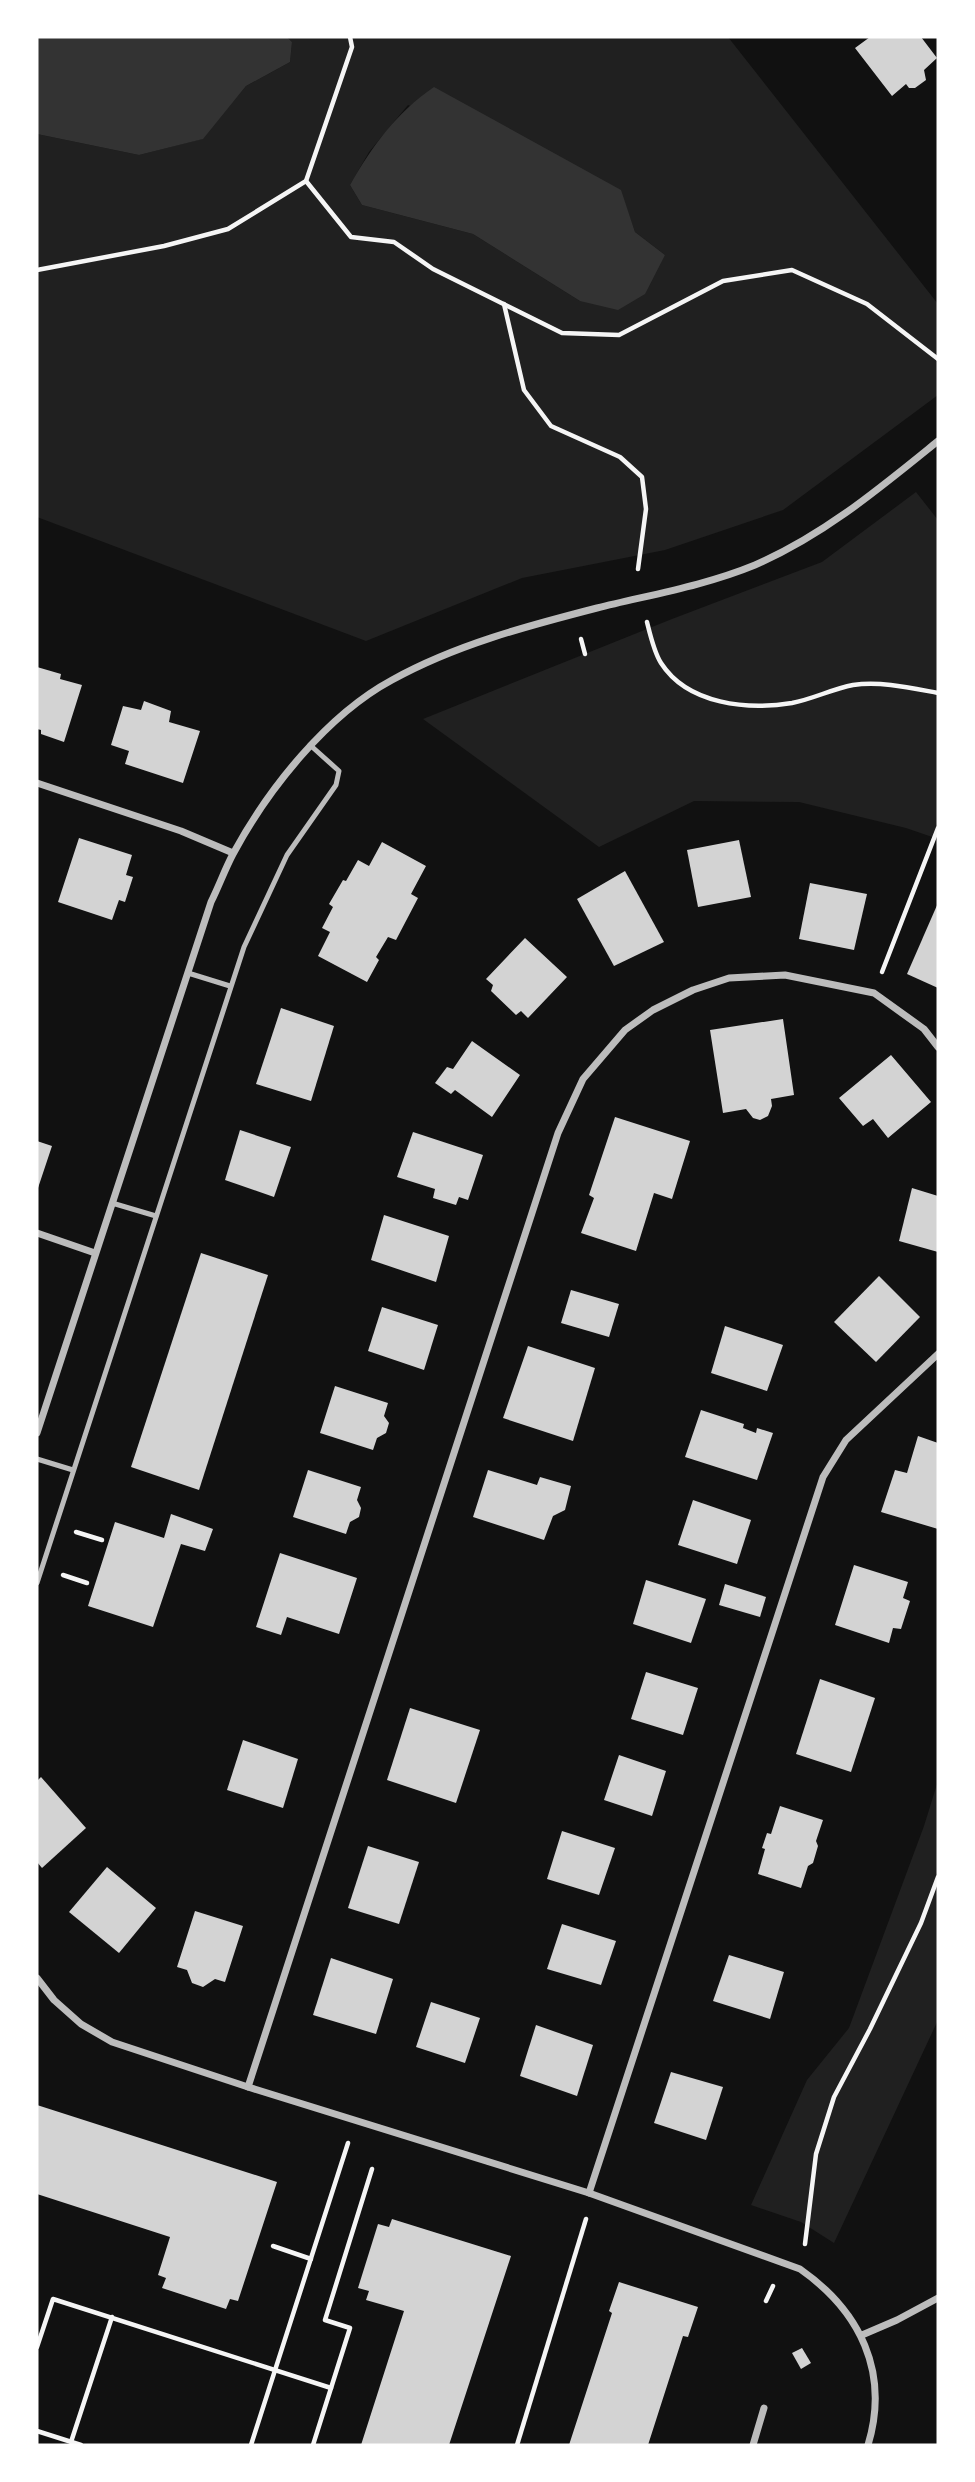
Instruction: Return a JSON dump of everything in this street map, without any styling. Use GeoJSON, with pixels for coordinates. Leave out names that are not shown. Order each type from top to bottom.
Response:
{"type":"FeatureCollection","features":[{"type":"Feature","properties":{"kind":"street"},"geometry":{"type":"LineString","coordinates":[[37,1433],[211,902],[233,853],[269,798],[310,745],[372,693],[433,659],[515,630],[692,586],[752,566],[793,547],[842,517],[938,441]]}},
{"type":"Feature","properties":{"kind":"street"},"geometry":{"type":"LineString","coordinates":[[37,783],[181,831],[233,853]]}},
{"type":"Feature","properties":{"kind":"street"},"geometry":{"type":"LineString","coordinates":[[248,2087],[540,1186],[558,1133],[583,1079],[625,1030],[653,1010],[713,982],[729,978],[785,975],[874,993],[924,1029],[938,1047]]}},
{"type":"Feature","properties":{"kind":"street"},"geometry":{"type":"LineString","coordinates":[[37,1233],[95,1252]]}},
{"type":"Feature","properties":{"kind":"street"},"geometry":{"type":"LineString","coordinates":[[592,2194],[823,1477],[846,1440],[938,1354]]}},
{"type":"Feature","properties":{"kind":"street"},"geometry":{"type":"LineString","coordinates":[[37,1978],[54,2000],[81,2024],[113,2042],[592,2194],[800,2269],[819,2282],[844,2306],[862,2335],[875,2389],[873,2429],[867,2445]]}},
{"type":"Feature","properties":{"kind":"street"},"geometry":{"type":"LineString","coordinates":[[862,2335],[938,2298]]}},
{"type":"Feature","properties":{"kind":"street"},"geometry":{"type":"LineString","coordinates":[[753,2445],[764,2408]]}},
{"type":"Feature","properties":{"kind":"lane"},"geometry":{"type":"LineString","coordinates":[[37,1583],[230,986],[264,901],[287,855],[336,785],[339,771],[310,745]]}},
{"type":"Feature","properties":{"kind":"lane"},"geometry":{"type":"LineString","coordinates":[[188,973],[230,986]]}},
{"type":"Feature","properties":{"kind":"lane"},"geometry":{"type":"LineString","coordinates":[[112,1203],[156,1216]]}},
{"type":"Feature","properties":{"kind":"lane"},"geometry":{"type":"LineString","coordinates":[[37,1459],[73,1470]]}},
{"type":"Feature","properties":{"kind":"path"},"geometry":{"type":"LineString","coordinates":[[37,270],[163,246],[228,229],[306,181],[352,47],[350,37]]}},
{"type":"Feature","properties":{"kind":"path"},"geometry":{"type":"LineString","coordinates":[[306,181],[351,237],[394,242],[432,269],[562,333],[619,335],[723,281],[792,270],[867,304],[938,359]]}},
{"type":"Feature","properties":{"kind":"path"},"geometry":{"type":"LineString","coordinates":[[504,304],[524,390],[551,426],[620,457],[642,477],[646,509],[638,569]]}},
{"type":"Feature","properties":{"kind":"path"},"geometry":{"type":"LineString","coordinates":[[644,597],[648,625],[661,663],[694,692],[725,704],[756,706],[793,703],[855,685],[894,685],[938,693]]}},
{"type":"Feature","properties":{"kind":"path"},"geometry":{"type":"LineString","coordinates":[[581,639],[585,654]]}},
{"type":"Feature","properties":{"kind":"path"},"geometry":{"type":"LineString","coordinates":[[874,993],[938,828]]}},
{"type":"Feature","properties":{"kind":"path"},"geometry":{"type":"LineString","coordinates":[[800,2269],[807,2239],[816,2154],[834,2097],[921,1923],[938,1877]]}},
{"type":"Feature","properties":{"kind":"path"},"geometry":{"type":"LineString","coordinates":[[251,2445],[356,2121]]}},
{"type":"Feature","properties":{"kind":"path"},"geometry":{"type":"LineString","coordinates":[[313,2445],[350,2328],[325,2320],[372,2169]]}},
{"type":"Feature","properties":{"kind":"path"},"geometry":{"type":"LineString","coordinates":[[517,2445],[592,2194]]}},
{"type":"Feature","properties":{"kind":"path"},"geometry":{"type":"LineString","coordinates":[[273,2246],[311,2259]]}},
{"type":"Feature","properties":{"kind":"path"},"geometry":{"type":"LineString","coordinates":[[37,2347],[53,2299],[331,2388]]}},
{"type":"Feature","properties":{"kind":"path"},"geometry":{"type":"LineString","coordinates":[[71,2442],[112,2318]]}},
{"type":"Feature","properties":{"kind":"path"},"geometry":{"type":"LineString","coordinates":[[37,2431],[81,2445]]}},
{"type":"Feature","properties":{"kind":"shaded area"},"geometry":{"type":"Polygon","coordinates":[[[37,37],[287,37],[292,42],[290,62],[246,86],[203,139],[139,155],[37,134],[37,37]]]}},
{"type":"Feature","properties":{"kind":"shaded area"},"geometry":{"type":"Polygon","coordinates":[[[287,37],[728,37],[938,304],[938,395],[783,510],[665,550],[522,578],[366,641],[37,517],[37,134],[139,155],[202,139],[246,86],[290,62],[292,42],[287,37]],[[408,105],[369,152],[350,185],[362,205],[473,234],[580,301],[665,255],[635,232],[620,190],[408,105]]]}},
{"type":"Feature","properties":{"kind":"shaded area"},"geometry":{"type":"Polygon","coordinates":[[[434,87],[621,190],[635,232],[665,255],[645,294],[618,310],[580,301],[473,234],[362,205],[350,185],[359,170],[397,119],[434,87]]]}},
{"type":"Feature","properties":{"kind":"shaded area"},"geometry":{"type":"Polygon","coordinates":[[[916,492],[938,520],[938,839],[906,828],[799,802],[694,801],[599,847],[423,719],[822,562],[916,492]]]}},
{"type":"Feature","properties":{"kind":"shaded area"},"geometry":{"type":"Polygon","coordinates":[[[938,1781],[938,2020],[834,2243],[801,2222],[751,2205],[807,2080],[849,2028],[938,1781]]]}},
{"type":"Feature","properties":{"kind":"building"},"geometry":{"type":"Polygon","coordinates":[[[870,37],[921,37],[937,58],[924,70],[926,80],[915,88],[909,88],[906,84],[892,96],[855,48],[870,37]]]}},
{"type":"Feature","properties":{"kind":"building"},"geometry":{"type":"Polygon","coordinates":[[[37,667],[61,674],[60,679],[82,685],[64,742],[41,734],[41,730],[37,729],[37,667]]]}},
{"type":"Feature","properties":{"kind":"building"},"geometry":{"type":"Polygon","coordinates":[[[144,701],[171,711],[169,722],[200,731],[183,783],[125,764],[129,751],[111,745],[123,706],[141,710],[144,701]]]}},
{"type":"Feature","properties":{"kind":"building"},"geometry":{"type":"Polygon","coordinates":[[[79,838],[132,855],[126,875],[133,877],[125,902],[119,900],[112,920],[58,902],[79,838]]]}},
{"type":"Feature","properties":{"kind":"building"},"geometry":{"type":"Polygon","coordinates":[[[739,840],[751,897],[698,907],[687,850],[739,840]]]}},
{"type":"Feature","properties":{"kind":"building"},"geometry":{"type":"Polygon","coordinates":[[[382,842],[426,866],[411,894],[418,898],[396,940],[388,937],[376,957],[379,960],[367,982],[318,956],[330,932],[322,928],[333,907],[329,904],[358,860],[369,866],[382,842]]]}},
{"type":"Feature","properties":{"kind":"building"},"geometry":{"type":"Polygon","coordinates":[[[625,871],[664,942],[614,966],[577,899],[625,871]]]}},
{"type":"Feature","properties":{"kind":"building"},"geometry":{"type":"Polygon","coordinates":[[[810,883],[867,894],[854,950],[799,939],[810,883]]]}},
{"type":"Feature","properties":{"kind":"building"},"geometry":{"type":"Polygon","coordinates":[[[938,903],[938,988],[907,974],[938,903]]]}},
{"type":"Feature","properties":{"kind":"building"},"geometry":{"type":"Polygon","coordinates":[[[525,938],[567,977],[528,1018],[521,1011],[516,1015],[491,991],[493,985],[486,979],[525,938]]]}},
{"type":"Feature","properties":{"kind":"building"},"geometry":{"type":"Polygon","coordinates":[[[281,1008],[334,1026],[311,1101],[256,1084],[281,1008]]]}},
{"type":"Feature","properties":{"kind":"building"},"geometry":{"type":"Polygon","coordinates":[[[783,1019],[794,1095],[771,1099],[772,1106],[768,1116],[760,1120],[753,1118],[746,1109],[723,1113],[710,1030],[783,1019]]]}},
{"type":"Feature","properties":{"kind":"building"},"geometry":{"type":"Polygon","coordinates":[[[472,1041],[520,1075],[492,1117],[455,1090],[451,1094],[435,1083],[447,1067],[453,1069],[472,1041]]]}},
{"type":"Feature","properties":{"kind":"building"},"geometry":{"type":"Polygon","coordinates":[[[891,1055],[931,1102],[888,1138],[873,1119],[863,1126],[839,1098],[891,1055]]]}},
{"type":"Feature","properties":{"kind":"building"},"geometry":{"type":"Polygon","coordinates":[[[615,1117],[690,1141],[672,1199],[654,1193],[636,1251],[581,1233],[594,1198],[589,1195],[615,1117]]]}},
{"type":"Feature","properties":{"kind":"building"},"geometry":{"type":"Polygon","coordinates":[[[240,1130],[291,1147],[274,1197],[225,1180],[240,1130]]]}},
{"type":"Feature","properties":{"kind":"building"},"geometry":{"type":"Polygon","coordinates":[[[413,1132],[483,1155],[468,1200],[459,1197],[456,1205],[433,1198],[435,1189],[397,1177],[413,1132]]]}},
{"type":"Feature","properties":{"kind":"building"},"geometry":{"type":"Polygon","coordinates":[[[37,1141],[52,1146],[37,1191],[37,1141]]]}},
{"type":"Feature","properties":{"kind":"building"},"geometry":{"type":"Polygon","coordinates":[[[912,1188],[938,1196],[938,1252],[899,1241],[912,1188]]]}},
{"type":"Feature","properties":{"kind":"building"},"geometry":{"type":"Polygon","coordinates":[[[384,1215],[449,1236],[436,1282],[371,1260],[384,1215]]]}},
{"type":"Feature","properties":{"kind":"building"},"geometry":{"type":"Polygon","coordinates":[[[201,1253],[268,1275],[199,1490],[131,1467],[201,1253]]]}},
{"type":"Feature","properties":{"kind":"building"},"geometry":{"type":"Polygon","coordinates":[[[879,1276],[920,1317],[876,1362],[834,1322],[879,1276]]]}},
{"type":"Feature","properties":{"kind":"building"},"geometry":{"type":"Polygon","coordinates":[[[571,1290],[619,1304],[609,1337],[561,1323],[571,1290]]]}},
{"type":"Feature","properties":{"kind":"building"},"geometry":{"type":"Polygon","coordinates":[[[382,1307],[438,1325],[424,1370],[368,1351],[382,1307]]]}},
{"type":"Feature","properties":{"kind":"building"},"geometry":{"type":"Polygon","coordinates":[[[725,1326],[783,1345],[767,1391],[711,1373],[725,1326]]]}},
{"type":"Feature","properties":{"kind":"building"},"geometry":{"type":"Polygon","coordinates":[[[528,1346],[595,1368],[573,1441],[503,1418],[528,1346]]]}},
{"type":"Feature","properties":{"kind":"building"},"geometry":{"type":"Polygon","coordinates":[[[335,1386],[388,1403],[384,1416],[389,1423],[386,1433],[377,1438],[373,1450],[320,1433],[335,1386]]]}},
{"type":"Feature","properties":{"kind":"building"},"geometry":{"type":"Polygon","coordinates":[[[701,1410],[744,1424],[743,1428],[756,1433],[757,1428],[773,1433],[757,1480],[685,1457],[701,1410]]]}},
{"type":"Feature","properties":{"kind":"building"},"geometry":{"type":"Polygon","coordinates":[[[918,1436],[938,1443],[938,1529],[881,1512],[895,1470],[907,1473],[918,1436]]]}},
{"type":"Feature","properties":{"kind":"building"},"geometry":{"type":"Polygon","coordinates":[[[308,1470],[361,1487],[357,1500],[361,1508],[359,1517],[350,1522],[346,1534],[293,1517],[308,1470]]]}},
{"type":"Feature","properties":{"kind":"building"},"geometry":{"type":"Polygon","coordinates":[[[488,1470],[537,1485],[540,1477],[571,1486],[565,1510],[553,1516],[544,1540],[473,1517],[488,1470]]]}},
{"type":"Feature","properties":{"kind":"building"},"geometry":{"type":"Polygon","coordinates":[[[693,1500],[751,1520],[737,1564],[678,1545],[693,1500]]]}},
{"type":"Feature","properties":{"kind":"building"},"geometry":{"type":"Polygon","coordinates":[[[171,1514],[213,1529],[205,1551],[181,1544],[153,1627],[88,1606],[115,1522],[164,1538],[171,1514]]]}},
{"type":"Feature","properties":{"kind":"building"},"geometry":{"type":"Polygon","coordinates":[[[280,1553],[357,1578],[339,1634],[287,1617],[281,1635],[256,1627],[280,1553]]]}},
{"type":"Feature","properties":{"kind":"building"},"geometry":{"type":"Polygon","coordinates":[[[854,1565],[908,1582],[903,1598],[910,1601],[901,1629],[893,1628],[889,1643],[835,1625],[854,1565]]]}},
{"type":"Feature","properties":{"kind":"building"},"geometry":{"type":"Polygon","coordinates":[[[646,1580],[706,1599],[691,1643],[633,1624],[646,1580]]]}},
{"type":"Feature","properties":{"kind":"building"},"geometry":{"type":"Polygon","coordinates":[[[725,1584],[766,1597],[760,1617],[719,1605],[725,1584]]]}},
{"type":"Feature","properties":{"kind":"building"},"geometry":{"type":"Polygon","coordinates":[[[646,1672],[698,1688],[683,1735],[631,1719],[646,1672]]]}},
{"type":"Feature","properties":{"kind":"building"},"geometry":{"type":"Polygon","coordinates":[[[820,1679],[875,1698],[851,1772],[796,1754],[820,1679]]]}},
{"type":"Feature","properties":{"kind":"building"},"geometry":{"type":"Polygon","coordinates":[[[410,1708],[480,1730],[456,1803],[387,1780],[410,1708]]]}},
{"type":"Feature","properties":{"kind":"building"},"geometry":{"type":"Polygon","coordinates":[[[243,1740],[298,1759],[283,1808],[227,1790],[243,1740]]]}},
{"type":"Feature","properties":{"kind":"building"},"geometry":{"type":"Polygon","coordinates":[[[619,1755],[666,1771],[652,1816],[604,1800],[619,1755]]]}},
{"type":"Feature","properties":{"kind":"building"},"geometry":{"type":"Polygon","coordinates":[[[41,1777],[86,1828],[42,1868],[37,1862],[37,1781],[41,1777]]]}},
{"type":"Feature","properties":{"kind":"building"},"geometry":{"type":"Polygon","coordinates":[[[780,1806],[823,1820],[813,1863],[808,1866],[801,1888],[758,1874],[765,1849],[762,1848],[767,1833],[771,1834],[780,1806]]]}},
{"type":"Feature","properties":{"kind":"building"},"geometry":{"type":"Polygon","coordinates":[[[562,1831],[615,1848],[599,1895],[547,1879],[562,1831]]]}},
{"type":"Feature","properties":{"kind":"building"},"geometry":{"type":"Polygon","coordinates":[[[368,1846],[419,1862],[399,1924],[348,1908],[368,1846]]]}},
{"type":"Feature","properties":{"kind":"building"},"geometry":{"type":"Polygon","coordinates":[[[107,1867],[156,1908],[119,1953],[69,1912],[107,1867]]]}},
{"type":"Feature","properties":{"kind":"building"},"geometry":{"type":"Polygon","coordinates":[[[195,1911],[243,1926],[225,1982],[215,1979],[203,1987],[192,1983],[187,1970],[177,1967],[195,1911]]]}},
{"type":"Feature","properties":{"kind":"building"},"geometry":{"type":"Polygon","coordinates":[[[562,1924],[616,1941],[601,1985],[547,1969],[562,1924]]]}},
{"type":"Feature","properties":{"kind":"building"},"geometry":{"type":"Polygon","coordinates":[[[729,1955],[784,1972],[770,2019],[713,2001],[729,1955]]]}},
{"type":"Feature","properties":{"kind":"building"},"geometry":{"type":"Polygon","coordinates":[[[331,1958],[393,1979],[376,2034],[313,2015],[331,1958]]]}},
{"type":"Feature","properties":{"kind":"building"},"geometry":{"type":"Polygon","coordinates":[[[431,2002],[480,2018],[465,2063],[416,2047],[431,2002]]]}},
{"type":"Feature","properties":{"kind":"building"},"geometry":{"type":"Polygon","coordinates":[[[536,2025],[593,2045],[577,2096],[520,2076],[536,2025]]]}},
{"type":"Feature","properties":{"kind":"building"},"geometry":{"type":"Polygon","coordinates":[[[671,2072],[723,2087],[706,2140],[654,2123],[671,2072]]]}},
{"type":"Feature","properties":{"kind":"building"},"geometry":{"type":"Polygon","coordinates":[[[37,2105],[277,2182],[238,2301],[230,2299],[226,2309],[162,2288],[166,2278],[158,2275],[170,2237],[37,2194],[37,2105]]]}},
{"type":"Feature","properties":{"kind":"building"},"geometry":{"type":"Polygon","coordinates":[[[392,2219],[511,2256],[449,2445],[361,2445],[404,2311],[366,2300],[369,2291],[358,2288],[378,2224],[389,2227],[392,2219]]]}},
{"type":"Feature","properties":{"kind":"building"},"geometry":{"type":"Polygon","coordinates":[[[619,2282],[698,2307],[688,2337],[683,2336],[648,2445],[569,2445],[612,2313],[609,2311],[619,2282]]]}},
{"type":"Feature","properties":{"kind":"building"},"geometry":{"type":"Polygon","coordinates":[[[802,2348],[811,2363],[801,2369],[792,2353],[802,2348]]]}}]}
